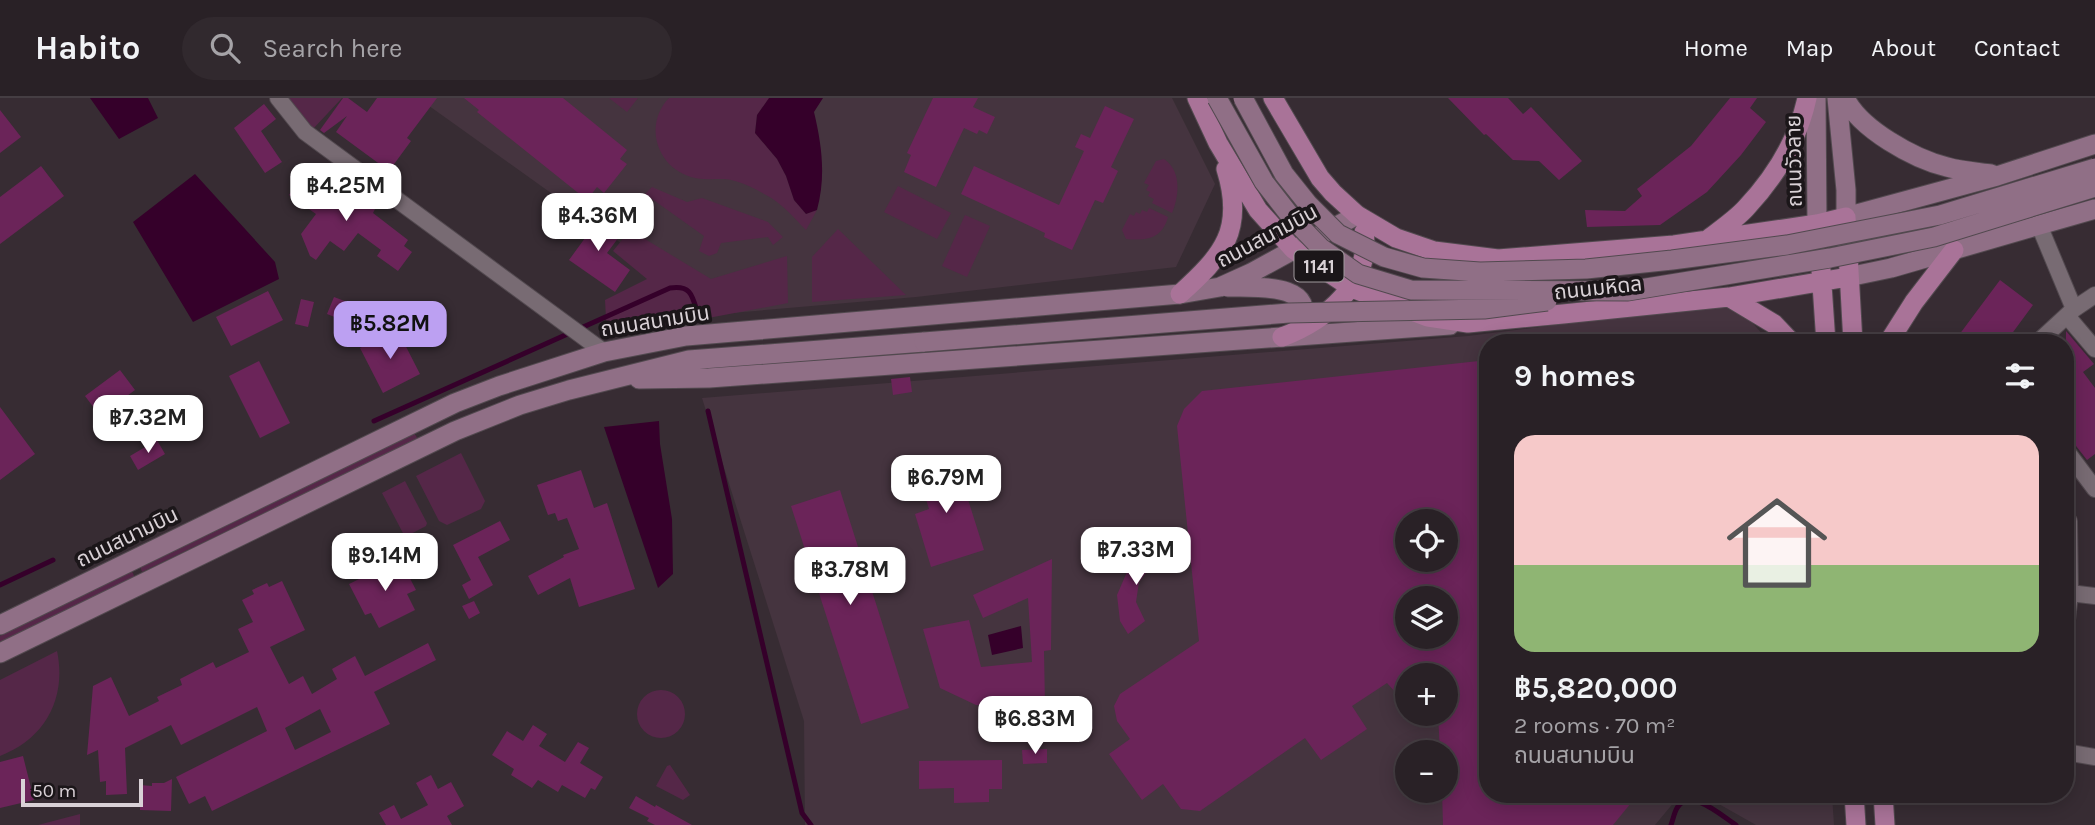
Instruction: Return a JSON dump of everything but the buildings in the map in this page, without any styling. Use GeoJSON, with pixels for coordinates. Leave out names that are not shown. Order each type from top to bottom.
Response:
{"type":"FeatureCollection","features":[{"type":"Feature","properties":{"kind":"main road"},"geometry":{"type":"LineString","coordinates":[[1198,98],[1215,102],[1235,98]]}},
{"type":"Feature","properties":{"kind":"main road","name":"ถนนมหิดล"},"geometry":{"type":"LineString","coordinates":[[1198,98],[1218,144],[1258,210],[1293,249],[1352,288],[1428,317],[1468,323],[1729,297],[1822,282],[1891,268],[2095,209]]}},
{"type":"Feature","properties":{"kind":"main road","name":"ถนนมหิดล"},"geometry":{"type":"LineString","coordinates":[[1217,98],[1251,161],[1279,201],[1321,248],[1358,274],[1411,290],[1628,290],[1830,258],[1934,237],[2095,189]]}},
{"type":"Feature","properties":{"kind":"main road","name":"ถนนมหิดล"},"geometry":{"type":"LineString","coordinates":[[1243,98],[1284,174],[1308,204],[1338,234],[1384,257],[1423,268],[1480,272],[1586,269],[1787,244],[1940,215],[2095,168]]}},
{"type":"Feature","properties":{"kind":"main road","name":"ถนนมหิดล"},"geometry":{"type":"LineString","coordinates":[[1273,98],[1320,178],[1359,216],[1396,238],[1434,251],[1498,258],[1706,240],[1817,224],[1997,176],[2095,144]]}},
{"type":"Feature","properties":{"kind":"main road"},"geometry":{"type":"LineString","coordinates":[[1706,240],[1745,210],[1766,183],[1789,150],[1803,116],[1807,98]]}},
{"type":"Feature","properties":{"kind":"main road","name":"ถนนวัวลาย"},"geometry":{"type":"LineString","coordinates":[[1816,98],[1817,224]]}},
{"type":"Feature","properties":{"kind":"main road"},"geometry":{"type":"LineString","coordinates":[[1837,98],[1846,190],[1852,334]]}},
{"type":"Feature","properties":{"kind":"main road"},"geometry":{"type":"LineString","coordinates":[[1845,98],[1865,123],[1922,159],[1947,167],[1997,176]]}},
{"type":"Feature","properties":{"kind":"main road"},"geometry":{"type":"LineString","coordinates":[[1180,294],[1209,268],[1231,230],[1232,187],[1218,144]]}},
{"type":"Feature","properties":{"kind":"main road"},"geometry":{"type":"LineString","coordinates":[[2095,150],[2087,172],[2095,189]]}},
{"type":"Feature","properties":{"kind":"main road"},"geometry":{"type":"LineString","coordinates":[[1290,334],[1320,318],[1352,288],[1367,247],[1359,216]]}},
{"type":"Feature","properties":{"kind":"main road","name":"ถนนสนามบิน"},"geometry":{"type":"LineString","coordinates":[[0,625],[455,403],[604,352],[686,336],[1180,294],[1220,287],[1359,216]]}},
{"type":"Feature","properties":{"kind":"main road"},"geometry":{"type":"LineString","coordinates":[[1817,224],[1825,334]]}},
{"type":"Feature","properties":{"kind":"main road"},"geometry":{"type":"LineString","coordinates":[[1894,334],[1914,302],[1954,250]]}},
{"type":"Feature","properties":{"kind":"main road"},"geometry":{"type":"LineString","coordinates":[[1220,287],[1278,288],[1290,292],[1301,303],[1303,312],[1302,322],[1290,334]]}},
{"type":"Feature","properties":{"kind":"main road","name":"ถนนสนามบิน"},"geometry":{"type":"LineString","coordinates":[[0,653],[455,432],[520,405],[617,378],[706,358],[1289,313],[1484,309],[1628,290]]}},
{"type":"Feature","properties":{"kind":"main road"},"geometry":{"type":"LineString","coordinates":[[1729,297],[1774,324],[1783,334]]}},
{"type":"Feature","properties":{"kind":"main road","name":"ถนนสนามบิน"},"geometry":{"type":"LineString","coordinates":[[617,378],[709,379],[1290,334],[1468,323]]}},
{"type":"Feature","properties":{"kind":"main road"},"geometry":{"type":"LineString","coordinates":[[1855,803],[1856,825]]}},
{"type":"Feature","properties":{"kind":"main road"},"geometry":{"type":"LineString","coordinates":[[1884,803],[1885,825]]}},
{"type":"Feature","properties":{"kind":"street"},"geometry":{"type":"LineString","coordinates":[[278,98],[305,132],[604,352]]}},
{"type":"Feature","properties":{"kind":"street"},"geometry":{"type":"LineString","coordinates":[[2039,225],[2071,313],[2091,339]]}},
{"type":"Feature","properties":{"kind":"street"},"geometry":{"type":"LineString","coordinates":[[2047,334],[2095,295]]}},
{"type":"Feature","properties":{"kind":"street"},"geometry":{"type":"LineString","coordinates":[[2074,461],[2095,489]]}},
{"type":"Feature","properties":{"kind":"street"},"geometry":{"type":"LineString","coordinates":[[2074,593],[2095,596]]}},
{"type":"Feature","properties":{"kind":"street"},"geometry":{"type":"LineString","coordinates":[[2074,754],[2095,757]]}},
{"type":"Feature","properties":{"kind":"shaded area"},"geometry":{"type":"Polygon","coordinates":[[[90,98],[148,98],[158,118],[119,139],[90,98]]]}},
{"type":"Feature","properties":{"kind":"shaded area"},"geometry":{"type":"Polygon","coordinates":[[[289,98],[342,98],[313,129],[289,98]]]}},
{"type":"Feature","properties":{"kind":"shaded area"},"geometry":{"type":"Polygon","coordinates":[[[418,98],[1172,98],[1215,184],[1176,267],[916,297],[720,314],[418,98]]]}},
{"type":"Feature","properties":{"kind":"shaded area"},"geometry":{"type":"Polygon","coordinates":[[[609,98],[638,98],[627,112],[609,98]]]}},
{"type":"Feature","properties":{"kind":"shaded area"},"geometry":{"type":"Polygon","coordinates":[[[669,98],[769,98],[757,115],[755,133],[777,159],[794,200],[806,214],[817,210],[806,230],[772,198],[753,188],[728,179],[687,176],[672,167],[662,154],[656,137],[660,111],[669,98]]]}},
{"type":"Feature","properties":{"kind":"shaded area"},"geometry":{"type":"Polygon","coordinates":[[[769,98],[823,98],[814,112],[822,161],[817,210],[806,214],[794,200],[777,159],[755,133],[757,115],[769,98]]]}},
{"type":"Feature","properties":{"kind":"shaded area"},"geometry":{"type":"Polygon","coordinates":[[[1164,159],[1174,170],[1176,177],[1176,199],[1172,213],[1152,203],[1154,199],[1148,196],[1150,192],[1146,190],[1149,185],[1144,183],[1156,161],[1164,159]]]}},
{"type":"Feature","properties":{"kind":"shaded area"},"geometry":{"type":"Polygon","coordinates":[[[195,174],[275,262],[279,279],[193,322],[133,222],[195,174]]]}},
{"type":"Feature","properties":{"kind":"shaded area"},"geometry":{"type":"Polygon","coordinates":[[[898,186],[951,213],[937,239],[884,212],[898,186]]]}},
{"type":"Feature","properties":{"kind":"shaded area"},"geometry":{"type":"Polygon","coordinates":[[[652,187],[687,202],[702,198],[768,222],[783,237],[773,245],[768,237],[721,243],[717,253],[709,256],[699,251],[704,236],[645,194],[652,187]]]}},
{"type":"Feature","properties":{"kind":"shaded area"},"geometry":{"type":"Polygon","coordinates":[[[1149,208],[1168,217],[1162,230],[1146,239],[1126,239],[1122,230],[1130,214],[1140,214],[1142,210],[1147,212],[1149,208]]]}},
{"type":"Feature","properties":{"kind":"shaded area"},"geometry":{"type":"Polygon","coordinates":[[[965,215],[990,226],[967,277],[942,266],[965,215]]]}},
{"type":"Feature","properties":{"kind":"shaded area"},"geometry":{"type":"Polygon","coordinates":[[[838,229],[906,295],[812,302],[812,257],[838,229]]]}},
{"type":"Feature","properties":{"kind":"shaded area"},"geometry":{"type":"Polygon","coordinates":[[[630,230],[711,279],[787,256],[788,303],[607,337],[605,300],[647,279],[613,251],[630,230]]]}},
{"type":"Feature","properties":{"kind":"shaded area"},"geometry":{"type":"Polygon","coordinates":[[[1722,304],[1750,320],[1762,334],[1484,334],[1722,304]]]}},
{"type":"Feature","properties":{"kind":"shaded area"},"geometry":{"type":"Polygon","coordinates":[[[1479,335],[1479,803],[1673,803],[1655,825],[805,825],[804,721],[702,398],[1479,335]]]}},
{"type":"Feature","properties":{"kind":"shaded area"},"geometry":{"type":"Polygon","coordinates":[[[659,421],[672,519],[673,574],[658,588],[604,427],[659,421]]]}},
{"type":"Feature","properties":{"kind":"shaded area"},"geometry":{"type":"Polygon","coordinates":[[[414,433],[418,439],[142,572],[140,566],[414,433]]]}},
{"type":"Feature","properties":{"kind":"shaded area"},"geometry":{"type":"Polygon","coordinates":[[[461,453],[485,501],[481,509],[447,525],[439,521],[416,476],[461,453]]]}},
{"type":"Feature","properties":{"kind":"shaded area"},"geometry":{"type":"Polygon","coordinates":[[[405,481],[427,523],[405,537],[382,493],[405,481]]]}},
{"type":"Feature","properties":{"kind":"shaded area"},"geometry":{"type":"Polygon","coordinates":[[[131,569],[135,578],[0,645],[0,636],[131,569]]]}},
{"type":"Feature","properties":{"kind":"shaded area"},"geometry":{"type":"Polygon","coordinates":[[[1021,626],[1023,648],[992,655],[988,635],[1021,626]]]}},
{"type":"Feature","properties":{"kind":"shaded area"},"geometry":{"type":"Polygon","coordinates":[[[57,651],[59,685],[49,715],[29,739],[0,756],[0,680],[57,651]]]}},
{"type":"Feature","properties":{"kind":"shaded area"},"geometry":{"type":"Polygon","coordinates":[[[661,690],[678,697],[685,714],[678,731],[661,738],[644,731],[637,714],[644,697],[661,690]]]}},
{"type":"Feature","properties":{"kind":"shaded area"},"geometry":{"type":"Polygon","coordinates":[[[670,765],[690,795],[683,800],[656,786],[670,765]]]}},
{"type":"Feature","properties":{"kind":"shaded area"},"geometry":{"type":"Polygon","coordinates":[[[1717,803],[1833,803],[1834,825],[1756,825],[1717,803]]]}},
{"type":"Feature","properties":{"kind":"shaded area"},"geometry":{"type":"Polygon","coordinates":[[[80,814],[80,825],[38,825],[80,814]]]}},
{"type":"Feature","properties":{"kind":"waterway"},"geometry":{"type":"LineString","coordinates":[[374,421],[670,288],[686,289],[697,311]]}},
{"type":"Feature","properties":{"kind":"waterway"},"geometry":{"type":"LineString","coordinates":[[708,411],[802,813],[811,825]]}},
{"type":"Feature","properties":{"kind":"waterway"},"geometry":{"type":"LineString","coordinates":[[0,585],[53,560]]}},
{"type":"Feature","properties":{"kind":"waterway"},"geometry":{"type":"LineString","coordinates":[[1671,825],[1681,803]]}},
{"type":"Feature","properties":{"kind":"waterway"},"geometry":{"type":"LineString","coordinates":[[1702,803],[1736,825]]}}]}
